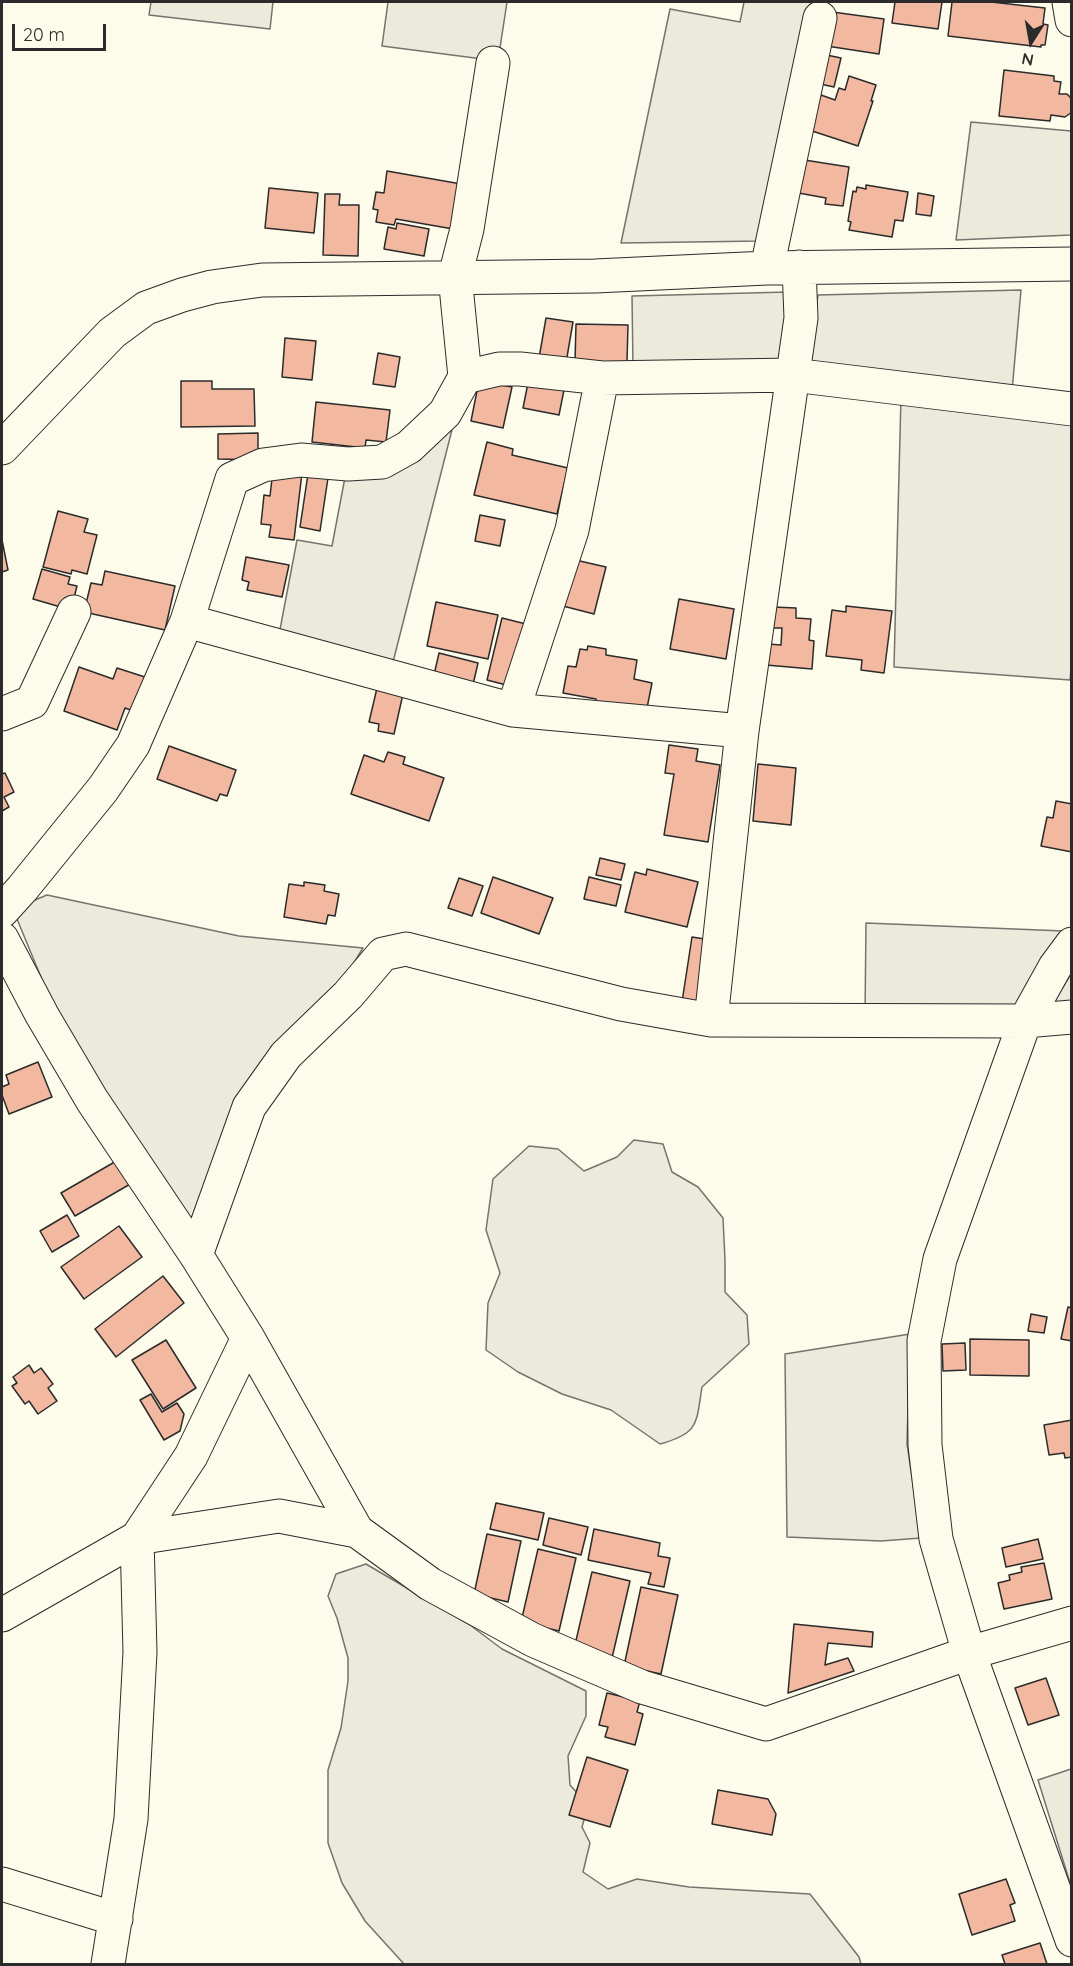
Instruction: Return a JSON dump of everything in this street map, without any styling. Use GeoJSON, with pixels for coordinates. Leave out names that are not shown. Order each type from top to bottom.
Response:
{"type":"FeatureCollection","features":[{"type":"Feature","properties":{"kind":"street"},"geometry":{"type":"LineString","coordinates":[[1069,2],[1071,20]]}},
{"type":"Feature","properties":{"kind":"street"},"geometry":{"type":"LineString","coordinates":[[766,268],[820,18]]}},
{"type":"Feature","properties":{"kind":"street"},"geometry":{"type":"LineString","coordinates":[[2,910],[22,889],[103,789],[133,745],[187,621],[232,479],[262,465],[301,460],[348,464],[382,462],[409,447],[445,413],[465,377],[455,276],[467,229],[493,63]]}},
{"type":"Feature","properties":{"kind":"street"},"geometry":{"type":"LineString","coordinates":[[2,448],[112,333],[146,308],[212,287],[262,280],[595,276],[799,267],[1071,264]]}},
{"type":"Feature","properties":{"kind":"street"},"geometry":{"type":"LineString","coordinates":[[711,1020],[742,731],[801,318],[799,267]]}},
{"type":"Feature","properties":{"kind":"street"},"geometry":{"type":"LineString","coordinates":[[465,377],[499,369],[520,369],[602,378],[793,375],[1071,409]]}},
{"type":"Feature","properties":{"kind":"street"},"geometry":{"type":"LineString","coordinates":[[513,710],[572,530],[602,378]]}},
{"type":"Feature","properties":{"kind":"street"},"geometry":{"type":"LineString","coordinates":[[2,714],[32,702],[74,612]]}},
{"type":"Feature","properties":{"kind":"street"},"geometry":{"type":"LineString","coordinates":[[187,621],[513,710],[742,731]]}},
{"type":"Feature","properties":{"kind":"street"},"geometry":{"type":"LineString","coordinates":[[2,939],[42,1015],[92,1100],[196,1255],[248,1338],[357,1531],[430,1584],[533,1640],[642,1687],[766,1724],[969,1653],[1071,1623]]}},
{"type":"Feature","properties":{"kind":"street"},"geometry":{"type":"LineString","coordinates":[[1071,944],[1025,1020],[940,1259],[924,1341],[925,1445],[936,1539],[969,1653],[1071,1940]]}},
{"type":"Feature","properties":{"kind":"street"},"geometry":{"type":"LineString","coordinates":[[196,1255],[249,1107],[286,1055],[348,995],[383,954],[406,949],[621,1004],[711,1020],[1025,1020],[1071,1017]]}},
{"type":"Feature","properties":{"kind":"street"},"geometry":{"type":"LineString","coordinates":[[108,1965],[130,1819],[140,1652],[137,1538],[191,1456],[248,1338]]}},
{"type":"Feature","properties":{"kind":"street"},"geometry":{"type":"LineString","coordinates":[[2,1616],[137,1538],[279,1516],[357,1531]]}},
{"type":"Feature","properties":{"kind":"street"},"geometry":{"type":"LineString","coordinates":[[2,1884],[116,1919]]}},
{"type":"Feature","properties":{"kind":"shaded area"},"geometry":{"type":"Polygon","coordinates":[[[151,2],[273,2],[270,29],[149,15],[151,2]]]}},
{"type":"Feature","properties":{"kind":"shaded area"},"geometry":{"type":"Polygon","coordinates":[[[388,2],[507,2],[498,61],[382,46],[388,2]]]}},
{"type":"Feature","properties":{"kind":"shaded area"},"geometry":{"type":"Polygon","coordinates":[[[744,2],[814,2],[761,241],[621,243],[670,9],[740,22],[744,2]]]}},
{"type":"Feature","properties":{"kind":"shaded area"},"geometry":{"type":"Polygon","coordinates":[[[971,122],[1071,131],[1071,235],[956,240],[971,122]]]}},
{"type":"Feature","properties":{"kind":"shaded area"},"geometry":{"type":"Polygon","coordinates":[[[1021,290],[1012,391],[808,365],[818,295],[1021,290]]]}},
{"type":"Feature","properties":{"kind":"shaded area"},"geometry":{"type":"Polygon","coordinates":[[[788,292],[781,368],[633,368],[632,296],[788,292]]]}},
{"type":"Feature","properties":{"kind":"shaded area"},"geometry":{"type":"Polygon","coordinates":[[[901,397],[1071,423],[1072,657],[1070,680],[894,667],[901,397]]]}},
{"type":"Feature","properties":{"kind":"shaded area"},"geometry":{"type":"Polygon","coordinates":[[[457,410],[391,670],[278,640],[297,540],[332,546],[346,472],[457,410]]]}},
{"type":"Feature","properties":{"kind":"shaded area"},"geometry":{"type":"Polygon","coordinates":[[[47,895],[239,936],[363,948],[199,1213],[184,1221],[55,1011],[17,919],[30,902],[47,895]]]}},
{"type":"Feature","properties":{"kind":"shaded area"},"geometry":{"type":"Polygon","coordinates":[[[866,923],[1064,931],[1011,1014],[865,1015],[866,923]]]}},
{"type":"Feature","properties":{"kind":"shaded area"},"geometry":{"type":"Polygon","coordinates":[[[1071,974],[1071,1009],[1049,1010],[1071,974]]]}},
{"type":"Feature","properties":{"kind":"shaded area"},"geometry":{"type":"Polygon","coordinates":[[[634,1140],[663,1144],[672,1172],[698,1187],[723,1218],[725,1292],[747,1315],[749,1344],[702,1387],[697,1418],[689,1431],[683,1436],[660,1444],[611,1410],[562,1394],[518,1372],[486,1350],[488,1303],[500,1273],[486,1230],[493,1179],[529,1146],[558,1149],[584,1171],[617,1157],[634,1140]]]}},
{"type":"Feature","properties":{"kind":"shaded area"},"geometry":{"type":"Polygon","coordinates":[[[910,1334],[907,1444],[921,1538],[881,1541],[787,1537],[785,1354],[910,1334]]]}},
{"type":"Feature","properties":{"kind":"shaded area"},"geometry":{"type":"Polygon","coordinates":[[[366,1564],[470,1625],[502,1649],[586,1691],[586,1716],[568,1756],[570,1785],[588,1805],[582,1827],[590,1843],[583,1872],[608,1889],[637,1879],[689,1887],[810,1894],[859,1957],[861,1964],[404,1964],[365,1921],[342,1883],[328,1843],[328,1770],[341,1728],[348,1681],[348,1658],[337,1618],[328,1596],[336,1574],[366,1564]]]}},
{"type":"Feature","properties":{"kind":"shaded area"},"geometry":{"type":"Polygon","coordinates":[[[1072,1769],[1071,1886],[1038,1780],[1072,1769]]]}},
{"type":"Feature","properties":{"kind":"building"},"geometry":{"type":"Polygon","coordinates":[[[895,2],[942,2],[938,29],[892,23],[895,2]]]}},
{"type":"Feature","properties":{"kind":"building"},"geometry":{"type":"Polygon","coordinates":[[[952,2],[991,2],[1045,8],[1043,24],[1048,25],[1045,45],[1041,47],[948,36],[952,2]]]}},
{"type":"Feature","properties":{"kind":"building"},"geometry":{"type":"Polygon","coordinates":[[[825,11],[884,19],[879,54],[820,45],[825,11]]]}},
{"type":"Feature","properties":{"kind":"building"},"geometry":{"type":"Polygon","coordinates":[[[817,53],[841,58],[834,87],[811,82],[817,53]]]}},
{"type":"Feature","properties":{"kind":"building"},"geometry":{"type":"Polygon","coordinates":[[[1004,70],[1054,76],[1054,81],[1061,82],[1059,94],[1067,94],[1072,99],[1072,112],[1065,117],[1051,115],[1050,121],[999,116],[1004,70]]]}},
{"type":"Feature","properties":{"kind":"building"},"geometry":{"type":"Polygon","coordinates":[[[849,76],[876,85],[858,146],[809,130],[821,95],[835,100],[839,88],[845,90],[849,76]]]}},
{"type":"Feature","properties":{"kind":"building"},"geometry":{"type":"Polygon","coordinates":[[[798,159],[849,167],[843,206],[825,204],[826,198],[793,192],[798,159]]]}},
{"type":"Feature","properties":{"kind":"building"},"geometry":{"type":"Polygon","coordinates":[[[387,171],[467,185],[453,229],[396,219],[394,225],[376,222],[378,210],[373,209],[376,192],[384,193],[387,171]]]}},
{"type":"Feature","properties":{"kind":"building"},"geometry":{"type":"Polygon","coordinates":[[[866,185],[908,192],[903,221],[895,220],[892,237],[849,230],[851,222],[848,221],[853,191],[856,192],[857,187],[866,189],[866,185]]]}},
{"type":"Feature","properties":{"kind":"building"},"geometry":{"type":"Polygon","coordinates":[[[269,188],[318,193],[314,233],[265,228],[269,188]]]}},
{"type":"Feature","properties":{"kind":"building"},"geometry":{"type":"Polygon","coordinates":[[[918,193],[934,196],[931,216],[916,214],[918,193]]]}},
{"type":"Feature","properties":{"kind":"building"},"geometry":{"type":"Polygon","coordinates":[[[325,194],[340,194],[339,205],[359,205],[358,256],[323,255],[325,194]]]}},
{"type":"Feature","properties":{"kind":"building"},"geometry":{"type":"Polygon","coordinates":[[[397,223],[429,229],[424,256],[384,249],[388,227],[396,229],[397,223]]]}},
{"type":"Feature","properties":{"kind":"building"},"geometry":{"type":"Polygon","coordinates":[[[546,318],[573,322],[566,363],[539,358],[546,318]]]}},
{"type":"Feature","properties":{"kind":"building"},"geometry":{"type":"Polygon","coordinates":[[[576,324],[628,325],[627,362],[575,362],[576,324]]]}},
{"type":"Feature","properties":{"kind":"building"},"geometry":{"type":"Polygon","coordinates":[[[285,338],[316,341],[312,380],[282,377],[285,338]]]}},
{"type":"Feature","properties":{"kind":"building"},"geometry":{"type":"Polygon","coordinates":[[[378,353],[400,357],[395,387],[373,384],[378,353]]]}},
{"type":"Feature","properties":{"kind":"building"},"geometry":{"type":"Polygon","coordinates":[[[529,378],[565,385],[559,415],[523,408],[529,378]]]}},
{"type":"Feature","properties":{"kind":"building"},"geometry":{"type":"Polygon","coordinates":[[[181,381],[212,381],[212,389],[254,389],[255,426],[181,427],[181,381]]]}},
{"type":"Feature","properties":{"kind":"building"},"geometry":{"type":"Polygon","coordinates":[[[479,381],[512,387],[503,428],[471,421],[479,381]]]}},
{"type":"Feature","properties":{"kind":"building"},"geometry":{"type":"Polygon","coordinates":[[[316,402],[390,410],[386,442],[366,440],[365,448],[312,442],[316,402]]]}},
{"type":"Feature","properties":{"kind":"building"},"geometry":{"type":"Polygon","coordinates":[[[258,433],[258,460],[218,459],[218,434],[258,433]]]}},
{"type":"Feature","properties":{"kind":"building"},"geometry":{"type":"Polygon","coordinates":[[[487,442],[513,449],[512,455],[568,468],[557,514],[474,495],[487,442]]]}},
{"type":"Feature","properties":{"kind":"building"},"geometry":{"type":"Polygon","coordinates":[[[273,470],[302,473],[294,540],[269,537],[271,525],[261,524],[264,495],[270,496],[273,470]]]}},
{"type":"Feature","properties":{"kind":"building"},"geometry":{"type":"Polygon","coordinates":[[[308,474],[328,478],[320,531],[300,527],[308,474]]]}},
{"type":"Feature","properties":{"kind":"building"},"geometry":{"type":"Polygon","coordinates":[[[58,511],[88,519],[84,532],[97,535],[87,574],[72,570],[71,574],[43,567],[58,511]]]}},
{"type":"Feature","properties":{"kind":"building"},"geometry":{"type":"Polygon","coordinates":[[[480,515],[505,520],[500,546],[475,541],[480,515]]]}},
{"type":"Feature","properties":{"kind":"building"},"geometry":{"type":"Polygon","coordinates":[[[2,540],[8,570],[2,572],[2,540]]]}},
{"type":"Feature","properties":{"kind":"building"},"geometry":{"type":"Polygon","coordinates":[[[246,557],[289,565],[282,597],[247,590],[249,582],[242,580],[246,557]]]}},
{"type":"Feature","properties":{"kind":"building"},"geometry":{"type":"Polygon","coordinates":[[[571,559],[606,567],[594,614],[559,605],[571,559]]]}},
{"type":"Feature","properties":{"kind":"building"},"geometry":{"type":"Polygon","coordinates":[[[42,569],[70,577],[68,584],[77,586],[71,610],[33,599],[42,569]]]}},
{"type":"Feature","properties":{"kind":"building"},"geometry":{"type":"Polygon","coordinates":[[[105,571],[175,586],[165,630],[84,612],[91,583],[102,585],[105,571]]]}},
{"type":"Feature","properties":{"kind":"building"},"geometry":{"type":"Polygon","coordinates":[[[679,599],[734,609],[726,659],[670,649],[679,599]]]}},
{"type":"Feature","properties":{"kind":"building"},"geometry":{"type":"Polygon","coordinates":[[[436,602],[498,615],[488,659],[427,646],[436,602]]]}},
{"type":"Feature","properties":{"kind":"building"},"geometry":{"type":"Polygon","coordinates":[[[846,606],[892,611],[884,673],[861,670],[862,660],[826,656],[832,610],[846,612],[846,606]]]}},
{"type":"Feature","properties":{"kind":"building"},"geometry":{"type":"Polygon","coordinates":[[[773,607],[796,608],[796,618],[811,619],[809,640],[814,641],[812,669],[766,665],[768,644],[781,645],[782,628],[771,628],[773,607]]]}},
{"type":"Feature","properties":{"kind":"building"},"geometry":{"type":"Polygon","coordinates":[[[502,618],[526,624],[510,686],[487,680],[502,618]]]}},
{"type":"Feature","properties":{"kind":"building"},"geometry":{"type":"Polygon","coordinates":[[[588,646],[606,649],[606,655],[637,660],[634,679],[652,683],[645,718],[596,702],[596,699],[563,693],[568,666],[576,667],[580,649],[587,650],[588,646]]]}},
{"type":"Feature","properties":{"kind":"building"},"geometry":{"type":"Polygon","coordinates":[[[439,653],[478,663],[472,689],[434,675],[439,653]]]}},
{"type":"Feature","properties":{"kind":"building"},"geometry":{"type":"Polygon","coordinates":[[[79,667],[113,679],[117,668],[148,678],[136,712],[125,708],[117,730],[64,711],[79,667]]]}},
{"type":"Feature","properties":{"kind":"building"},"geometry":{"type":"Polygon","coordinates":[[[377,688],[403,694],[394,734],[378,731],[379,724],[369,722],[377,688]]]}},
{"type":"Feature","properties":{"kind":"building"},"geometry":{"type":"Polygon","coordinates":[[[669,745],[698,749],[696,761],[720,765],[708,842],[664,835],[674,774],[665,773],[669,745]]]}},
{"type":"Feature","properties":{"kind":"building"},"geometry":{"type":"Polygon","coordinates":[[[169,746],[236,770],[227,796],[220,794],[217,801],[157,779],[169,746]]]}},
{"type":"Feature","properties":{"kind":"building"},"geometry":{"type":"Polygon","coordinates":[[[388,752],[405,757],[403,764],[444,778],[429,821],[351,794],[364,755],[384,762],[388,752]]]}},
{"type":"Feature","properties":{"kind":"building"},"geometry":{"type":"Polygon","coordinates":[[[758,764],[796,768],[791,825],[753,821],[758,764]]]}},
{"type":"Feature","properties":{"kind":"building"},"geometry":{"type":"Polygon","coordinates":[[[5,773],[14,792],[4,797],[9,807],[2,811],[2,774],[5,773]]]}},
{"type":"Feature","properties":{"kind":"building"},"geometry":{"type":"Polygon","coordinates":[[[1056,801],[1072,804],[1072,852],[1041,846],[1047,817],[1053,818],[1056,801]]]}},
{"type":"Feature","properties":{"kind":"building"},"geometry":{"type":"Polygon","coordinates":[[[600,858],[625,864],[621,880],[596,875],[600,858]]]}},
{"type":"Feature","properties":{"kind":"building"},"geometry":{"type":"Polygon","coordinates":[[[647,869],[698,882],[687,927],[625,912],[635,872],[646,875],[647,869]]]}},
{"type":"Feature","properties":{"kind":"building"},"geometry":{"type":"Polygon","coordinates":[[[493,877],[553,898],[539,934],[481,913],[493,877]]]}},
{"type":"Feature","properties":{"kind":"building"},"geometry":{"type":"Polygon","coordinates":[[[589,877],[621,885],[616,906],[584,899],[589,877]]]}},
{"type":"Feature","properties":{"kind":"building"},"geometry":{"type":"Polygon","coordinates":[[[459,878],[483,886],[472,916],[448,908],[459,878]]]}},
{"type":"Feature","properties":{"kind":"building"},"geometry":{"type":"Polygon","coordinates":[[[304,882],[325,885],[324,891],[339,894],[335,916],[328,915],[326,924],[284,917],[289,884],[304,886],[304,882]]]}},
{"type":"Feature","properties":{"kind":"building"},"geometry":{"type":"Polygon","coordinates":[[[692,937],[711,940],[705,1006],[682,1002],[692,937]]]}},
{"type":"Feature","properties":{"kind":"building"},"geometry":{"type":"Polygon","coordinates":[[[38,1062],[52,1097],[9,1114],[2,1095],[2,1087],[9,1084],[6,1075],[38,1062]]]}},
{"type":"Feature","properties":{"kind":"building"},"geometry":{"type":"Polygon","coordinates":[[[118,1160],[132,1183],[75,1216],[61,1193],[118,1160]]]}},
{"type":"Feature","properties":{"kind":"building"},"geometry":{"type":"Polygon","coordinates":[[[67,1215],[79,1236],[52,1252],[40,1231],[67,1215]]]}},
{"type":"Feature","properties":{"kind":"building"},"geometry":{"type":"Polygon","coordinates":[[[119,1226],[142,1257],[84,1299],[61,1267],[119,1226]]]}},
{"type":"Feature","properties":{"kind":"building"},"geometry":{"type":"Polygon","coordinates":[[[163,1276],[184,1303],[116,1357],[95,1329],[163,1276]]]}},
{"type":"Feature","properties":{"kind":"building"},"geometry":{"type":"Polygon","coordinates":[[[1068,1307],[1072,1308],[1072,1341],[1061,1339],[1068,1307]]]}},
{"type":"Feature","properties":{"kind":"building"},"geometry":{"type":"Polygon","coordinates":[[[1031,1314],[1047,1317],[1044,1333],[1028,1331],[1031,1314]]]}},
{"type":"Feature","properties":{"kind":"building"},"geometry":{"type":"Polygon","coordinates":[[[970,1339],[1029,1340],[1029,1376],[970,1375],[970,1339]]]}},
{"type":"Feature","properties":{"kind":"building"},"geometry":{"type":"Polygon","coordinates":[[[166,1340],[196,1388],[163,1409],[132,1360],[166,1340]]]}},
{"type":"Feature","properties":{"kind":"building"},"geometry":{"type":"Polygon","coordinates":[[[965,1343],[966,1370],[943,1371],[942,1344],[965,1343]]]}},
{"type":"Feature","properties":{"kind":"building"},"geometry":{"type":"Polygon","coordinates":[[[29,1365],[34,1373],[41,1368],[53,1384],[48,1388],[57,1401],[38,1414],[29,1401],[25,1404],[12,1386],[17,1383],[13,1377],[29,1365]]]}},
{"type":"Feature","properties":{"kind":"building"},"geometry":{"type":"Polygon","coordinates":[[[151,1394],[162,1412],[177,1403],[184,1414],[180,1431],[164,1440],[140,1400],[151,1394]]]}},
{"type":"Feature","properties":{"kind":"building"},"geometry":{"type":"Polygon","coordinates":[[[1072,1420],[1072,1457],[1065,1458],[1064,1453],[1049,1455],[1044,1425],[1072,1420]]]}},
{"type":"Feature","properties":{"kind":"building"},"geometry":{"type":"Polygon","coordinates":[[[496,1503],[544,1513],[538,1540],[490,1529],[496,1503]]]}},
{"type":"Feature","properties":{"kind":"building"},"geometry":{"type":"Polygon","coordinates":[[[549,1518],[588,1527],[581,1555],[543,1545],[549,1518]]]}},
{"type":"Feature","properties":{"kind":"building"},"geometry":{"type":"Polygon","coordinates":[[[594,1529],[660,1543],[658,1556],[670,1558],[664,1587],[648,1584],[651,1573],[588,1560],[594,1529]]]}},
{"type":"Feature","properties":{"kind":"building"},"geometry":{"type":"Polygon","coordinates":[[[487,1534],[521,1541],[508,1602],[474,1594],[487,1534]]]}},
{"type":"Feature","properties":{"kind":"building"},"geometry":{"type":"Polygon","coordinates":[[[1038,1539],[1043,1559],[1006,1567],[1002,1548],[1038,1539]]]}},
{"type":"Feature","properties":{"kind":"building"},"geometry":{"type":"Polygon","coordinates":[[[538,1549],[576,1558],[559,1631],[521,1622],[538,1549]]]}},
{"type":"Feature","properties":{"kind":"building"},"geometry":{"type":"Polygon","coordinates":[[[1044,1563],[1052,1599],[1004,1609],[998,1583],[1010,1580],[1009,1575],[1022,1572],[1021,1567],[1044,1563]]]}},
{"type":"Feature","properties":{"kind":"building"},"geometry":{"type":"Polygon","coordinates":[[[592,1572],[630,1581],[612,1658],[574,1649],[592,1572]]]}},
{"type":"Feature","properties":{"kind":"building"},"geometry":{"type":"Polygon","coordinates":[[[641,1587],[678,1595],[661,1674],[624,1666],[641,1587]]]}},
{"type":"Feature","properties":{"kind":"building"},"geometry":{"type":"Polygon","coordinates":[[[794,1624],[873,1632],[872,1647],[828,1643],[825,1665],[848,1658],[854,1671],[788,1693],[794,1624]]]}},
{"type":"Feature","properties":{"kind":"building"},"geometry":{"type":"Polygon","coordinates":[[[1046,1678],[1059,1715],[1028,1725],[1015,1688],[1046,1678]]]}},
{"type":"Feature","properties":{"kind":"building"},"geometry":{"type":"Polygon","coordinates":[[[607,1693],[640,1701],[637,1712],[643,1714],[635,1745],[605,1737],[608,1727],[599,1725],[607,1693]]]}},
{"type":"Feature","properties":{"kind":"building"},"geometry":{"type":"Polygon","coordinates":[[[587,1757],[628,1770],[610,1827],[569,1815],[587,1757]]]}},
{"type":"Feature","properties":{"kind":"building"},"geometry":{"type":"Polygon","coordinates":[[[718,1790],[768,1799],[776,1814],[772,1835],[712,1824],[718,1790]]]}},
{"type":"Feature","properties":{"kind":"building"},"geometry":{"type":"Polygon","coordinates":[[[1006,1879],[1015,1903],[1010,1905],[1015,1921],[972,1935],[959,1894],[1006,1879]]]}},
{"type":"Feature","properties":{"kind":"building"},"geometry":{"type":"Polygon","coordinates":[[[1040,1943],[1047,1964],[1005,1964],[1002,1955],[1040,1943]]]}}]}
